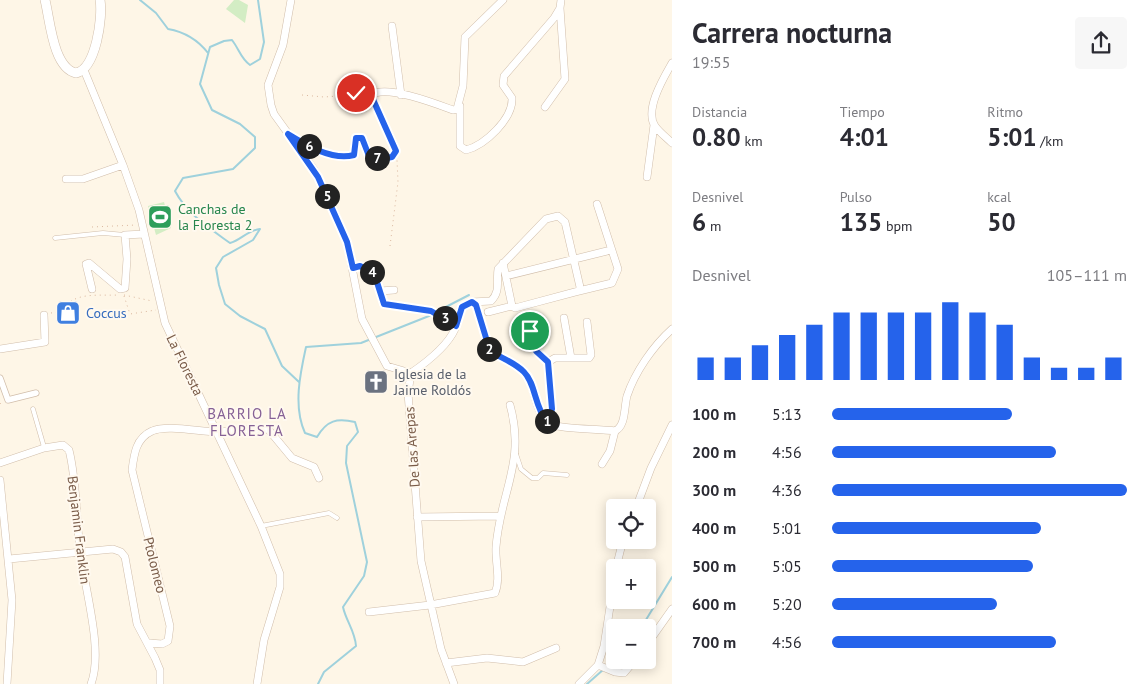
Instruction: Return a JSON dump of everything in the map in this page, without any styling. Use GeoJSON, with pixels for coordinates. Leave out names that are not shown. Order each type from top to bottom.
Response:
{"type":"FeatureCollection","features":[{"type":"Feature","properties":{"kind":"street"},"geometry":{"type":"LineString","coordinates":[[46,0],[59,58],[63,66],[76,73],[84,70],[91,57],[100,26],[100,0]]}},
{"type":"Feature","properties":{"kind":"street"},"geometry":{"type":"LineString","coordinates":[[291,0],[283,46],[268,85],[274,114],[318,177],[347,242],[362,319],[387,366],[411,373],[434,355],[450,338],[462,307],[472,302],[491,301],[494,298],[498,288],[498,269],[546,219],[552,216],[558,216],[564,222],[580,282],[579,290]]}},
{"type":"Feature","properties":{"kind":"street"},"geometry":{"type":"LineString","coordinates":[[504,0],[465,37],[463,86],[460,105],[460,146],[466,150],[487,138],[501,124],[512,102],[503,85],[504,76],[554,18],[560,4]]}},
{"type":"Feature","properties":{"kind":"street"},"geometry":{"type":"LineString","coordinates":[[545,108],[565,79],[560,4]]}},
{"type":"Feature","properties":{"kind":"street"},"geometry":{"type":"LineString","coordinates":[[392,26],[401,95]]}},
{"type":"Feature","properties":{"kind":"street"},"geometry":{"type":"LineString","coordinates":[[647,176],[654,125],[654,102],[672,63]]}},
{"type":"Feature","properties":{"kind":"street","name":"La Floresta"},"geometry":{"type":"LineString","coordinates":[[84,70],[123,165],[142,224],[165,323],[184,367],[261,526],[277,565],[280,587],[264,640],[258,684]]}},
{"type":"Feature","properties":{"kind":"street"},"geometry":{"type":"LineString","coordinates":[[288,134],[308,145],[331,154],[354,155],[355,140],[359,137],[364,141],[369,156],[381,159],[395,155],[393,142],[371,95],[378,91],[401,95],[435,102],[453,110],[460,105]]}},
{"type":"Feature","properties":{"kind":"street"},"geometry":{"type":"LineString","coordinates":[[654,125],[672,143]]}},
{"type":"Feature","properties":{"kind":"street"},"geometry":{"type":"LineString","coordinates":[[66,179],[83,179],[123,165]]}},
{"type":"Feature","properties":{"kind":"street"},"geometry":{"type":"LineString","coordinates":[[488,312],[512,306],[518,308],[579,290],[612,283],[618,269],[596,204]]}},
{"type":"Feature","properties":{"kind":"street"},"geometry":{"type":"LineString","coordinates":[[92,289],[86,268],[86,264],[89,263],[120,289],[125,288],[127,259],[125,235],[144,234]]}},
{"type":"Feature","properties":{"kind":"street"},"geometry":{"type":"LineString","coordinates":[[506,276],[607,251]]}},
{"type":"Feature","properties":{"kind":"street"},"geometry":{"type":"LineString","coordinates":[[503,263],[512,306]]}},
{"type":"Feature","properties":{"kind":"street"},"geometry":{"type":"LineString","coordinates":[[353,268],[360,266],[374,273],[381,299],[388,306],[431,311],[456,326]]}},
{"type":"Feature","properties":{"kind":"street"},"geometry":{"type":"LineString","coordinates":[[380,291],[394,290]]}},
{"type":"Feature","properties":{"kind":"street"},"geometry":{"type":"LineString","coordinates":[[472,302],[476,305],[490,351],[525,372],[531,384],[538,410],[547,422],[556,427],[615,431]]}},
{"type":"Feature","properties":{"kind":"street"},"geometry":{"type":"LineString","coordinates":[[0,349],[45,342],[44,315]]}},
{"type":"Feature","properties":{"kind":"street"},"geometry":{"type":"LineString","coordinates":[[564,318],[571,358]]}},
{"type":"Feature","properties":{"kind":"street"},"geometry":{"type":"LineString","coordinates":[[548,362],[554,358],[584,360],[591,355],[587,322]]}},
{"type":"Feature","properties":{"kind":"street"},"geometry":{"type":"LineString","coordinates":[[527,329],[530,331],[538,354],[548,362],[552,409],[547,422]]}},
{"type":"Feature","properties":{"kind":"street"},"geometry":{"type":"LineString","coordinates":[[602,464],[610,451],[615,431],[621,425],[632,385],[650,354],[672,329]]}},
{"type":"Feature","properties":{"kind":"street","name":"De las Arepas"},"geometry":{"type":"LineString","coordinates":[[411,373],[408,393],[421,561],[430,605],[446,663],[454,684]]}},
{"type":"Feature","properties":{"kind":"street"},"geometry":{"type":"LineString","coordinates":[[0,378],[8,400],[36,393]]}},
{"type":"Feature","properties":{"kind":"street"},"geometry":{"type":"LineString","coordinates":[[369,612],[430,605],[495,593],[498,586],[496,549],[499,516],[516,454],[515,421],[510,405]]}},
{"type":"Feature","properties":{"kind":"street"},"geometry":{"type":"LineString","coordinates":[[639,499],[651,468],[672,425]]}},
{"type":"Feature","properties":{"kind":"street","name":"Ptolomeo"},"geometry":{"type":"LineString","coordinates":[[148,643],[162,644],[168,641],[170,626],[132,470],[134,451],[140,440],[152,430],[165,428],[217,432]]}},
{"type":"Feature","properties":{"kind":"street"},"geometry":{"type":"LineString","coordinates":[[217,432],[268,429],[292,458],[314,467],[319,478]]}},
{"type":"Feature","properties":{"kind":"street","name":"Benjamin Franklin"},"geometry":{"type":"LineString","coordinates":[[0,463],[44,448],[63,445],[67,446],[69,450],[80,553],[93,626],[94,672],[91,684]]}},
{"type":"Feature","properties":{"kind":"street"},"geometry":{"type":"LineString","coordinates":[[0,480],[12,600],[7,684]]}},
{"type":"Feature","properties":{"kind":"street"},"geometry":{"type":"LineString","coordinates":[[417,517],[499,516]]}},
{"type":"Feature","properties":{"kind":"street"},"geometry":{"type":"LineString","coordinates":[[9,559],[113,549],[121,552],[125,557],[136,624],[148,643],[160,670],[160,684]]}},
{"type":"Feature","properties":{"kind":"street"},"geometry":{"type":"LineString","coordinates":[[579,684],[601,666],[610,609]]}},
{"type":"Feature","properties":{"kind":"street"},"geometry":{"type":"LineString","coordinates":[[656,632],[672,609]]}},
{"type":"Feature","properties":{"kind":"street"},"geometry":{"type":"LineString","coordinates":[[446,663],[488,658],[523,662],[556,648]]}},
{"type":"Feature","properties":{"kind":"street"},"geometry":{"type":"LineString","coordinates":[[601,666],[606,668]]}},
{"type":"Feature","properties":{"kind":"street"},"geometry":{"type":"LineString","coordinates":[[608,669],[624,673],[627,669]]}},
{"type":"Feature","properties":{"kind":"lane"},"geometry":{"type":"LineString","coordinates":[[55,238],[103,233],[125,235]]}},
{"type":"Feature","properties":{"kind":"lane"},"geometry":{"type":"LineString","coordinates":[[33,408],[44,448]]}},
{"type":"Feature","properties":{"kind":"lane"},"geometry":{"type":"LineString","coordinates":[[516,454],[521,469],[532,478],[538,478],[543,473],[567,475]]}},
{"type":"Feature","properties":{"kind":"lane"},"geometry":{"type":"LineString","coordinates":[[261,526],[329,513],[337,518]]}},
{"type":"Feature","properties":{"kind":"path"},"geometry":{"type":"LineString","coordinates":[[302,96],[330,97],[356,93],[371,95]]}},
{"type":"Feature","properties":{"kind":"path"},"geometry":{"type":"LineString","coordinates":[[390,246],[398,182],[399,163],[395,155]]}},
{"type":"Feature","properties":{"kind":"path"},"geometry":{"type":"LineString","coordinates":[[92,227],[128,227],[142,224]]}},
{"type":"Feature","properties":{"kind":"path"},"geometry":{"type":"LineString","coordinates":[[44,315],[64,311],[70,301],[81,297],[123,295],[161,306]]}},
{"type":"Feature","properties":{"kind":"path"},"geometry":{"type":"LineString","coordinates":[[123,295],[130,314],[161,306]]}},
{"type":"Feature","properties":{"kind":"green space"},"geometry":{"type":"Polygon","coordinates":[[[234,0],[239,0],[248,5],[245,23],[226,9],[234,0]]]}},
{"type":"Feature","properties":{"kind":"green space","name":"Canchas de la Floresta 2"},"geometry":{"type":"Polygon","coordinates":[[[164,202],[171,228],[156,235],[148,206],[164,202]]]}},
{"type":"Feature","properties":{"kind":"waterway"},"geometry":{"type":"LineString","coordinates":[[140,0],[156,13],[168,29],[191,37],[208,53]]}},
{"type":"Feature","properties":{"kind":"waterway"},"geometry":{"type":"LineString","coordinates":[[258,0],[264,42],[260,59],[250,65],[242,57],[232,40],[224,41],[210,47],[200,84],[212,110],[240,124],[255,137],[255,148],[233,169],[183,178],[175,191],[192,214],[230,243],[252,231],[260,229],[253,240],[223,257],[216,268],[219,285],[225,304],[240,316],[265,329],[282,366],[299,382]]}},
{"type":"Feature","properties":{"kind":"waterway"},"geometry":{"type":"LineString","coordinates":[[438,311],[469,295]]}},
{"type":"Feature","properties":{"kind":"waterway"},"geometry":{"type":"LineString","coordinates":[[318,684],[324,672],[356,646],[343,607],[364,576],[367,562],[346,463],[347,446],[358,432],[355,422],[343,420],[329,424],[317,437],[305,433],[301,423],[298,401],[306,347],[361,343],[434,314]]}},
{"type":"Feature","properties":{"kind":"waterway"},"geometry":{"type":"LineString","coordinates":[[646,619],[672,577]]}},
{"type":"Feature","properties":{"kind":"waterway"},"geometry":{"type":"LineString","coordinates":[[587,684],[604,669]]}},
{"type":"Feature","properties":{"kind":"place","name":"Canchas de la Floresta 2"},"geometry":{"type":"Point","coordinates":[160,217]}},
{"type":"Feature","properties":{"kind":"place","name":"Coccus"},"geometry":{"type":"Point","coordinates":[68,313]}},
{"type":"Feature","properties":{"kind":"place","name":"Iglesia de la Jaime Roldós"},"geometry":{"type":"Point","coordinates":[376,382]}},
{"type":"Feature","properties":{"kind":"district","name":"BARRIO LA FLORESTA"},"geometry":{"type":"Point","coordinates":[247,422]}},
{"type":"Feature","properties":{"kind":"route"},"geometry":{"type":"LineString","coordinates":[[356,93],[371,95],[371,99],[393,142],[396,151],[392,157],[381,159],[369,156],[364,141],[359,137],[355,140],[354,155],[343,156],[319,150],[288,134],[307,160],[325,190],[347,242],[353,268],[360,266],[374,273],[377,278],[381,299],[388,306],[431,311],[441,315],[456,326],[459,311],[462,307],[472,302],[476,305],[490,351],[525,372],[531,384],[538,410],[547,422],[552,409],[548,362],[536,351],[530,331]]}}]}
